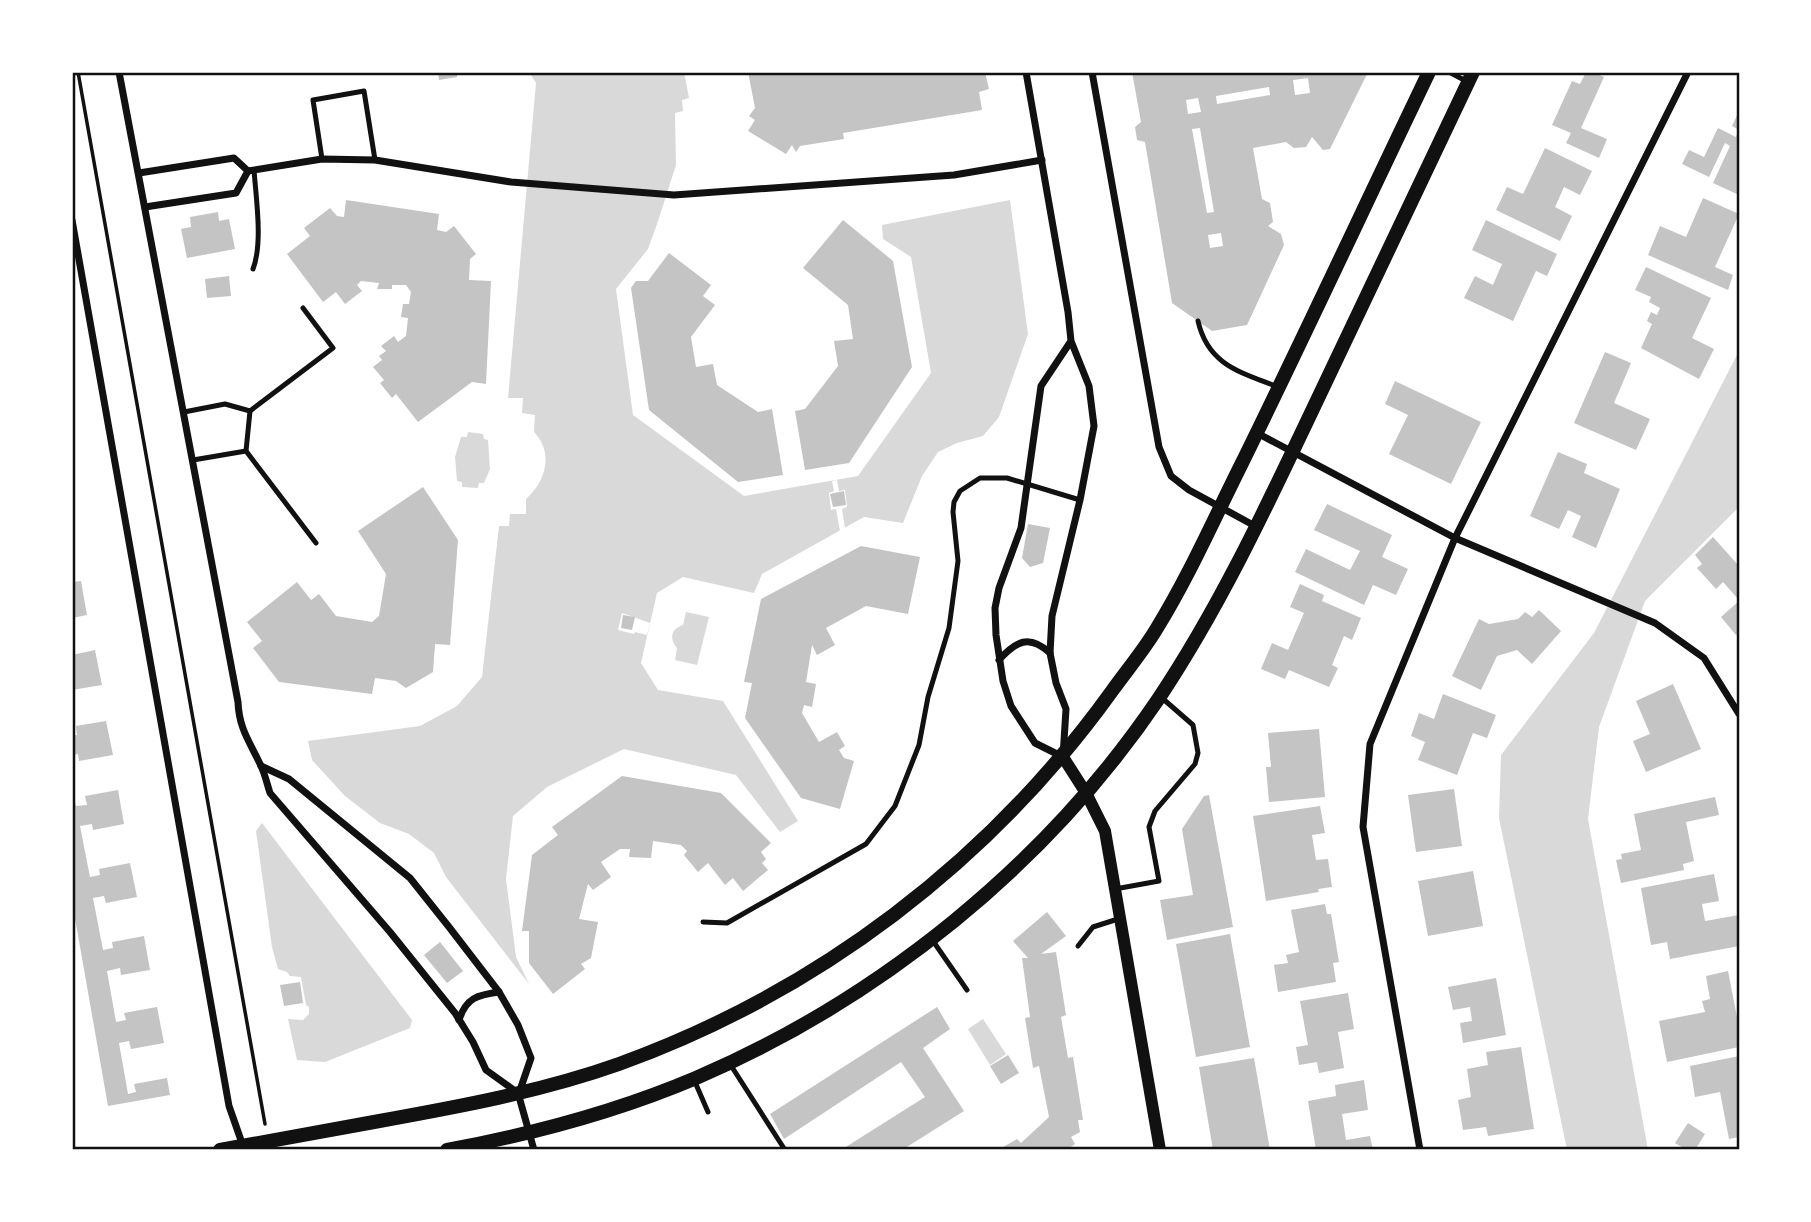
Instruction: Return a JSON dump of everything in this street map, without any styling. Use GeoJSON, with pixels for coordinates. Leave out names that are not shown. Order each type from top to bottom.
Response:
{"type":"FeatureCollection","features":[{"type":"Feature","properties":{"kind":"main road"},"geometry":{"type":"LineString","coordinates":[[220,1150],[243,1148],[518,1093],[614,1066],[662,1048],[791,985],[852,946],[970,854],[1022,803],[1063,757],[1156,630],[1256,433],[1429,72]]}},
{"type":"Feature","properties":{"kind":"main road"},"geometry":{"type":"LineString","coordinates":[[447,1150],[530,1133],[625,1105],[693,1079],[794,1030],[932,940],[1029,853],[1086,793],[1127,743],[1160,696],[1218,602],[1471,77]]}},
{"type":"Feature","properties":{"kind":"street"},"geometry":{"type":"LineString","coordinates":[[119,72],[239,715],[246,740],[261,766],[270,793],[390,932],[459,1020],[486,1070],[518,1093]]}},
{"type":"Feature","properties":{"kind":"street"},"geometry":{"type":"LineString","coordinates":[[1026,72],[1071,341],[1089,387],[1094,426],[1080,500],[1052,616],[1051,653],[1056,682],[1066,709],[1063,757]]}},
{"type":"Feature","properties":{"kind":"street"},"geometry":{"type":"LineString","coordinates":[[1092,72],[1159,447],[1171,476],[1189,490],[1255,526]]}},
{"type":"Feature","properties":{"kind":"street"},"geometry":{"type":"LineString","coordinates":[[1420,1150],[1363,827],[1370,744],[1455,538],[1688,72]]}},
{"type":"Feature","properties":{"kind":"street"},"geometry":{"type":"LineString","coordinates":[[139,173],[234,158],[251,170],[322,159],[376,160],[512,182],[674,195],[954,175],[1042,160]]}},
{"type":"Feature","properties":{"kind":"street"},"geometry":{"type":"LineString","coordinates":[[145,207],[236,193],[251,170]]}},
{"type":"Feature","properties":{"kind":"street"},"geometry":{"type":"LineString","coordinates":[[72,220],[229,1106],[243,1148]]}},
{"type":"Feature","properties":{"kind":"street"},"geometry":{"type":"LineString","coordinates":[[1071,341],[1041,386],[1021,528],[999,588],[995,608],[999,660],[1011,706],[1023,727],[1035,743],[1063,757],[1086,793],[1105,831],[1118,919],[1160,1150]]}},
{"type":"Feature","properties":{"kind":"street"},"geometry":{"type":"LineString","coordinates":[[1256,433],[1455,538],[1655,623],[1704,658],[1739,714]]}},
{"type":"Feature","properties":{"kind":"street"},"geometry":{"type":"LineString","coordinates":[[999,660],[1016,644],[1027,641],[1040,643],[1051,653]]}},
{"type":"Feature","properties":{"kind":"street"},"geometry":{"type":"LineString","coordinates":[[261,766],[289,779],[410,878],[499,992],[518,1025],[530,1058],[518,1093],[534,1150]]}},
{"type":"Feature","properties":{"kind":"street"},"geometry":{"type":"LineString","coordinates":[[459,1020],[469,1000],[482,994],[499,992]]}},
{"type":"Feature","properties":{"kind":"lane"},"geometry":{"type":"LineString","coordinates":[[1449,72],[1471,77]]}},
{"type":"Feature","properties":{"kind":"lane"},"geometry":{"type":"LineString","coordinates":[[322,159],[313,100],[364,91],[376,160]]}},
{"type":"Feature","properties":{"kind":"lane"},"geometry":{"type":"LineString","coordinates":[[251,170],[258,227],[253,268]]}},
{"type":"Feature","properties":{"kind":"lane"},"geometry":{"type":"LineString","coordinates":[[303,308],[333,348],[250,411],[246,451],[316,543]]}},
{"type":"Feature","properties":{"kind":"lane"},"geometry":{"type":"LineString","coordinates":[[1198,321],[1205,344],[1219,360],[1242,373],[1278,387]]}},
{"type":"Feature","properties":{"kind":"lane"},"geometry":{"type":"LineString","coordinates":[[184,412],[226,404],[250,411]]}},
{"type":"Feature","properties":{"kind":"lane"},"geometry":{"type":"LineString","coordinates":[[193,460],[246,451]]}},
{"type":"Feature","properties":{"kind":"lane"},"geometry":{"type":"LineString","coordinates":[[703,922],[727,923],[866,844],[895,806],[919,745],[928,697],[949,628],[958,561],[953,512],[954,502],[960,491],[980,478],[1007,478],[1080,500]]}},
{"type":"Feature","properties":{"kind":"lane"},"geometry":{"type":"LineString","coordinates":[[1115,888],[1159,881],[1149,827],[1155,811],[1195,764],[1198,753],[1193,725],[1160,696]]}},
{"type":"Feature","properties":{"kind":"lane"},"geometry":{"type":"LineString","coordinates":[[1078,946],[1093,928],[1118,919]]}},
{"type":"Feature","properties":{"kind":"lane"},"geometry":{"type":"LineString","coordinates":[[932,940],[967,990]]}},
{"type":"Feature","properties":{"kind":"lane"},"geometry":{"type":"LineString","coordinates":[[729,1063],[785,1150]]}},
{"type":"Feature","properties":{"kind":"lane"},"geometry":{"type":"LineString","coordinates":[[693,1079],[708,1112]]}},
{"type":"Feature","properties":{"kind":"path"},"geometry":{"type":"LineString","coordinates":[[78,72],[268,1141]]}},
{"type":"Feature","properties":{"kind":"shaded area"},"geometry":{"type":"Polygon","coordinates":[[[529,72],[684,72],[689,98],[682,100],[683,111],[675,113],[676,165],[648,249],[616,289],[633,415],[744,496],[858,476],[931,373],[911,257],[883,239],[882,225],[1010,200],[1028,334],[999,417],[983,436],[957,443],[938,452],[922,476],[903,523],[864,517],[762,574],[754,593],[683,577],[657,593],[641,663],[658,690],[723,701],[798,821],[780,832],[736,775],[624,749],[547,787],[513,816],[506,879],[516,957],[529,984],[446,877],[434,853],[409,834],[380,823],[345,796],[312,760],[308,741],[420,726],[457,706],[482,677],[499,526],[509,526],[510,514],[526,514],[526,499],[543,475],[546,458],[534,432],[535,415],[522,413],[523,398],[508,398],[536,83],[529,72]]]}},
{"type":"Feature","properties":{"kind":"shaded area"},"geometry":{"type":"Polygon","coordinates":[[[1739,351],[1739,507],[1645,601],[1599,727],[1588,819],[1648,1150],[1567,1150],[1499,818],[1501,755],[1594,633],[1739,351]]]}},
{"type":"Feature","properties":{"kind":"shaded area"},"geometry":{"type":"Polygon","coordinates":[[[468,432],[483,434],[484,439],[488,440],[490,469],[484,483],[479,483],[478,488],[462,487],[462,482],[457,481],[455,457],[461,437],[467,437],[468,432]]]}},
{"type":"Feature","properties":{"kind":"shaded area"},"geometry":{"type":"Polygon","coordinates":[[[686,612],[709,617],[697,665],[675,660],[677,648],[672,634],[683,625],[686,612]]]}},
{"type":"Feature","properties":{"kind":"shaded area"},"geometry":{"type":"Polygon","coordinates":[[[262,823],[412,1020],[410,1028],[325,1062],[297,1060],[288,1019],[303,1020],[309,1014],[309,1007],[306,1005],[301,977],[290,976],[278,969],[272,947],[256,831],[262,823]]]}},
{"type":"Feature","properties":{"kind":"shaded area"},"geometry":{"type":"Polygon","coordinates":[[[983,1019],[1006,1054],[990,1065],[968,1029],[983,1019]]]}},
{"type":"Feature","properties":{"kind":"pier"},"geometry":{"type":"Polygon","coordinates":[[[837,480],[839,491],[845,490],[847,507],[842,509],[845,528],[840,531],[836,509],[831,510],[829,493],[834,491],[832,481],[837,480]]]}},
{"type":"Feature","properties":{"kind":"pier"},"geometry":{"type":"Polygon","coordinates":[[[622,613],[650,623],[647,635],[618,630],[622,613]]]}},
{"type":"Feature","properties":{"kind":"building"},"geometry":{"type":"Polygon","coordinates":[[[438,72],[457,72],[457,77],[439,80],[438,72]]]}},
{"type":"Feature","properties":{"kind":"building"},"geometry":{"type":"Polygon","coordinates":[[[748,72],[985,72],[989,89],[979,92],[982,110],[843,133],[844,139],[800,146],[796,152],[792,145],[786,154],[748,131],[755,120],[749,116],[755,108],[748,72]]]}},
{"type":"Feature","properties":{"kind":"building"},"geometry":{"type":"Polygon","coordinates":[[[1132,72],[1368,72],[1330,149],[1323,150],[1312,137],[1306,147],[1294,148],[1286,142],[1253,148],[1262,199],[1270,203],[1273,222],[1268,226],[1281,234],[1284,245],[1247,325],[1212,331],[1172,303],[1145,142],[1137,140],[1135,127],[1141,122],[1132,72]],[[1308,78],[1293,80],[1295,95],[1310,93],[1308,78]],[[1269,87],[1216,96],[1217,104],[1270,95],[1269,87]],[[1198,98],[1186,100],[1188,114],[1201,112],[1198,98]],[[1200,128],[1192,129],[1207,213],[1214,212],[1200,128]],[[1221,233],[1208,235],[1210,248],[1223,246],[1221,233]]]}},
{"type":"Feature","properties":{"kind":"building"},"geometry":{"type":"Polygon","coordinates":[[[1586,72],[1604,77],[1581,128],[1607,139],[1599,158],[1566,143],[1571,133],[1552,125],[1572,81],[1580,84],[1586,72]]]}},
{"type":"Feature","properties":{"kind":"building"},"geometry":{"type":"Polygon","coordinates":[[[1739,111],[1739,130],[1732,126],[1739,111]]]}},
{"type":"Feature","properties":{"kind":"building"},"geometry":{"type":"Polygon","coordinates":[[[1718,128],[1736,137],[1739,130],[1739,195],[1713,183],[1730,146],[1725,143],[1709,177],[1682,164],[1689,150],[1704,157],[1718,128]]]}},
{"type":"Feature","properties":{"kind":"building"},"geometry":{"type":"Polygon","coordinates":[[[1545,148],[1592,171],[1580,195],[1564,187],[1555,207],[1572,216],[1560,241],[1496,210],[1507,187],[1523,194],[1545,148]]]}},
{"type":"Feature","properties":{"kind":"building"},"geometry":{"type":"Polygon","coordinates":[[[1703,198],[1739,214],[1715,267],[1733,275],[1728,290],[1648,255],[1660,226],[1686,237],[1703,198]]]}},
{"type":"Feature","properties":{"kind":"building"},"geometry":{"type":"Polygon","coordinates":[[[346,200],[439,214],[437,230],[446,232],[454,226],[476,254],[470,259],[469,280],[491,281],[486,384],[472,382],[418,422],[396,394],[392,398],[380,383],[384,380],[373,367],[382,360],[379,356],[386,351],[381,346],[394,336],[398,342],[406,336],[408,318],[401,317],[403,304],[409,304],[411,292],[406,285],[377,289],[379,283],[361,281],[357,285],[362,291],[345,304],[336,292],[323,302],[287,254],[310,236],[304,228],[330,208],[337,216],[344,217],[346,200]]]}},
{"type":"Feature","properties":{"kind":"building"},"geometry":{"type":"Polygon","coordinates":[[[218,212],[219,221],[229,219],[235,249],[187,258],[181,229],[191,227],[190,217],[218,212]]]}},
{"type":"Feature","properties":{"kind":"building"},"geometry":{"type":"Polygon","coordinates":[[[843,220],[893,261],[912,367],[849,463],[805,470],[795,411],[805,409],[838,366],[834,341],[853,339],[848,305],[803,268],[843,220]]]}},
{"type":"Feature","properties":{"kind":"building"},"geometry":{"type":"Polygon","coordinates":[[[1486,220],[1557,254],[1547,276],[1536,271],[1513,321],[1464,298],[1475,276],[1493,285],[1502,264],[1472,250],[1486,220]]]}},
{"type":"Feature","properties":{"kind":"building"},"geometry":{"type":"Polygon","coordinates":[[[669,253],[711,285],[703,296],[715,305],[691,337],[696,367],[713,364],[717,385],[758,412],[772,409],[783,475],[738,482],[649,410],[631,288],[636,281],[648,281],[669,253]]]}},
{"type":"Feature","properties":{"kind":"building"},"geometry":{"type":"Polygon","coordinates":[[[1646,267],[1711,298],[1692,338],[1714,349],[1699,379],[1641,348],[1652,324],[1647,321],[1651,312],[1657,315],[1660,308],[1649,302],[1651,297],[1635,290],[1646,267]]]}},
{"type":"Feature","properties":{"kind":"building"},"geometry":{"type":"Polygon","coordinates":[[[229,276],[231,296],[207,298],[205,279],[229,276]]]}},
{"type":"Feature","properties":{"kind":"building"},"geometry":{"type":"Polygon","coordinates":[[[1605,352],[1631,363],[1614,403],[1650,419],[1636,450],[1574,423],[1605,352]]]}},
{"type":"Feature","properties":{"kind":"building"},"geometry":{"type":"Polygon","coordinates":[[[1395,381],[1481,422],[1451,484],[1389,454],[1408,415],[1385,404],[1395,381]]]}},
{"type":"Feature","properties":{"kind":"building"},"geometry":{"type":"Polygon","coordinates":[[[1558,452],[1587,464],[1584,473],[1620,489],[1596,548],[1572,537],[1581,516],[1568,510],[1559,529],[1530,516],[1558,452]]]}},
{"type":"Feature","properties":{"kind":"building"},"geometry":{"type":"Polygon","coordinates":[[[423,487],[458,540],[450,645],[435,644],[433,672],[406,688],[396,681],[375,678],[372,694],[279,682],[253,648],[262,641],[247,622],[297,582],[311,600],[319,594],[336,616],[372,622],[379,616],[386,574],[358,531],[423,487]]]}},
{"type":"Feature","properties":{"kind":"building"},"geometry":{"type":"Polygon","coordinates":[[[844,491],[846,505],[833,507],[830,494],[844,491]]]}},
{"type":"Feature","properties":{"kind":"building"},"geometry":{"type":"Polygon","coordinates":[[[1327,504],[1392,535],[1382,557],[1408,569],[1396,595],[1373,585],[1364,605],[1295,572],[1306,549],[1350,570],[1360,551],[1314,530],[1327,504]]]}},
{"type":"Feature","properties":{"kind":"building"},"geometry":{"type":"Polygon","coordinates":[[[1028,524],[1050,528],[1043,563],[1030,567],[1022,558],[1028,524]]]}},
{"type":"Feature","properties":{"kind":"building"},"geometry":{"type":"Polygon","coordinates":[[[1713,537],[1739,566],[1739,600],[1723,582],[1716,589],[1697,568],[1702,564],[1695,555],[1713,537]]]}},
{"type":"Feature","properties":{"kind":"building"},"geometry":{"type":"Polygon","coordinates":[[[861,546],[920,557],[908,614],[866,606],[826,628],[835,645],[817,655],[812,645],[806,682],[816,684],[812,707],[804,705],[802,713],[819,742],[837,732],[845,746],[839,750],[844,758],[854,761],[840,809],[801,798],[745,718],[752,683],[744,682],[761,599],[861,546]]]}},
{"type":"Feature","properties":{"kind":"building"},"geometry":{"type":"Polygon","coordinates":[[[81,581],[87,615],[72,618],[72,582],[81,581]]]}},
{"type":"Feature","properties":{"kind":"building"},"geometry":{"type":"Polygon","coordinates":[[[1300,584],[1324,595],[1322,601],[1361,618],[1352,640],[1344,636],[1332,665],[1338,668],[1329,687],[1289,670],[1285,679],[1261,669],[1272,643],[1288,650],[1304,613],[1290,607],[1300,584]]]}},
{"type":"Feature","properties":{"kind":"building"},"geometry":{"type":"Polygon","coordinates":[[[1739,601],[1739,632],[1736,635],[1721,617],[1739,601]]]}},
{"type":"Feature","properties":{"kind":"building"},"geometry":{"type":"Polygon","coordinates":[[[1539,610],[1561,631],[1532,664],[1517,650],[1497,656],[1481,690],[1452,676],[1479,619],[1489,624],[1518,619],[1525,612],[1532,617],[1539,610]]]}},
{"type":"Feature","properties":{"kind":"building"},"geometry":{"type":"Polygon","coordinates":[[[623,615],[635,617],[632,630],[621,628],[623,615]]]}},
{"type":"Feature","properties":{"kind":"building"},"geometry":{"type":"Polygon","coordinates":[[[95,650],[102,685],[72,690],[72,655],[95,650]]]}},
{"type":"Feature","properties":{"kind":"building"},"geometry":{"type":"Polygon","coordinates":[[[1673,684],[1701,749],[1646,772],[1633,741],[1650,734],[1636,701],[1673,684]]]}},
{"type":"Feature","properties":{"kind":"building"},"geometry":{"type":"Polygon","coordinates":[[[1443,694],[1496,715],[1487,738],[1473,733],[1457,775],[1418,760],[1425,742],[1411,736],[1419,713],[1434,719],[1443,694]]]}},
{"type":"Feature","properties":{"kind":"building"},"geometry":{"type":"Polygon","coordinates":[[[106,721],[113,755],[79,761],[78,754],[72,755],[72,736],[77,735],[76,726],[106,721]]]}},
{"type":"Feature","properties":{"kind":"building"},"geometry":{"type":"Polygon","coordinates":[[[1319,729],[1325,797],[1269,802],[1266,767],[1271,767],[1268,733],[1319,729]]]}},
{"type":"Feature","properties":{"kind":"building"},"geometry":{"type":"Polygon","coordinates":[[[622,776],[721,793],[771,843],[761,852],[766,859],[762,863],[768,870],[743,891],[733,878],[725,885],[708,863],[698,872],[684,855],[687,851],[681,845],[653,841],[651,858],[629,857],[630,849],[620,849],[601,862],[611,877],[593,890],[588,884],[579,919],[598,922],[591,958],[581,964],[585,969],[553,994],[529,963],[529,931],[522,931],[532,855],[558,835],[552,827],[622,776]]]}},
{"type":"Feature","properties":{"kind":"building"},"geometry":{"type":"Polygon","coordinates":[[[1454,789],[1462,846],[1416,852],[1408,795],[1454,789]]]}},
{"type":"Feature","properties":{"kind":"building"},"geometry":{"type":"Polygon","coordinates":[[[118,790],[124,824],[93,830],[92,824],[80,826],[90,877],[100,875],[99,869],[130,863],[137,897],[106,903],[104,896],[93,898],[103,950],[113,948],[112,942],[144,936],[150,970],[121,975],[120,968],[107,971],[116,1022],[126,1020],[124,1013],[157,1007],[164,1043],[131,1049],[129,1041],[119,1043],[128,1094],[136,1092],[134,1084],[167,1078],[170,1095],[108,1106],[72,901],[72,791],[76,806],[87,805],[85,796],[118,790]]]}},
{"type":"Feature","properties":{"kind":"building"},"geometry":{"type":"Polygon","coordinates":[[[1209,795],[1233,927],[1167,940],[1160,900],[1193,895],[1182,829],[1204,796],[1209,795]]]}},
{"type":"Feature","properties":{"kind":"building"},"geometry":{"type":"Polygon","coordinates":[[[1715,797],[1719,815],[1686,822],[1694,861],[1683,864],[1684,870],[1621,883],[1616,860],[1622,859],[1621,854],[1641,850],[1634,814],[1715,797]]]}},
{"type":"Feature","properties":{"kind":"building"},"geometry":{"type":"Polygon","coordinates":[[[1320,806],[1325,833],[1312,835],[1316,860],[1328,859],[1332,887],[1318,889],[1319,892],[1266,901],[1253,816],[1320,806]]]}},
{"type":"Feature","properties":{"kind":"building"},"geometry":{"type":"Polygon","coordinates":[[[1473,871],[1483,926],[1428,936],[1418,881],[1473,871]]]}},
{"type":"Feature","properties":{"kind":"building"},"geometry":{"type":"Polygon","coordinates":[[[1714,874],[1719,901],[1702,904],[1705,921],[1739,915],[1739,946],[1670,959],[1667,942],[1651,945],[1641,888],[1714,874]]]}},
{"type":"Feature","properties":{"kind":"building"},"geometry":{"type":"Polygon","coordinates":[[[1325,904],[1327,914],[1331,914],[1339,962],[1333,963],[1336,982],[1278,992],[1274,965],[1288,963],[1286,955],[1299,952],[1291,910],[1325,904]]]}},
{"type":"Feature","properties":{"kind":"building"},"geometry":{"type":"Polygon","coordinates":[[[1047,912],[1066,936],[1041,954],[1056,952],[1066,1015],[1061,1017],[1068,1058],[1073,1057],[1083,1120],[1078,1120],[1080,1132],[1071,1137],[1075,1144],[1066,1150],[998,1150],[1017,1139],[1021,1143],[1049,1117],[1039,1066],[1033,1068],[1025,1018],[1030,1017],[1022,958],[1028,958],[1013,941],[1047,912]]]}},
{"type":"Feature","properties":{"kind":"building"},"geometry":{"type":"Polygon","coordinates":[[[1230,934],[1250,1047],[1196,1057],[1176,944],[1230,934]]]}},
{"type":"Feature","properties":{"kind":"building"},"geometry":{"type":"Polygon","coordinates":[[[440,942],[463,971],[447,983],[424,955],[440,942]]]}},
{"type":"Feature","properties":{"kind":"building"},"geometry":{"type":"Polygon","coordinates":[[[1728,971],[1739,1017],[1739,1047],[1667,1062],[1659,1021],[1705,1012],[1702,1001],[1710,999],[1706,976],[1728,971]]]}},
{"type":"Feature","properties":{"kind":"building"},"geometry":{"type":"Polygon","coordinates":[[[1496,978],[1506,1035],[1463,1043],[1460,1023],[1472,1021],[1470,1007],[1453,1010],[1448,987],[1496,978]]]}},
{"type":"Feature","properties":{"kind":"building"},"geometry":{"type":"Polygon","coordinates":[[[300,982],[303,1003],[284,1006],[280,985],[300,982]]]}},
{"type":"Feature","properties":{"kind":"building"},"geometry":{"type":"Polygon","coordinates":[[[1348,993],[1354,1029],[1338,1032],[1344,1068],[1319,1073],[1317,1062],[1299,1065],[1296,1047],[1308,1045],[1300,1001],[1348,993]]]}},
{"type":"Feature","properties":{"kind":"building"},"geometry":{"type":"Polygon","coordinates":[[[937,1007],[950,1029],[923,1048],[964,1111],[902,1150],[841,1150],[925,1097],[901,1062],[784,1139],[770,1114],[937,1007]]]}},
{"type":"Feature","properties":{"kind":"building"},"geometry":{"type":"Polygon","coordinates":[[[1521,1047],[1534,1129],[1488,1136],[1486,1127],[1463,1130],[1458,1100],[1471,1097],[1467,1069],[1488,1065],[1486,1052],[1521,1047]]]}},
{"type":"Feature","properties":{"kind":"building"},"geometry":{"type":"Polygon","coordinates":[[[1008,1055],[1019,1073],[1001,1084],[990,1066],[1008,1055]]]}},
{"type":"Feature","properties":{"kind":"building"},"geometry":{"type":"Polygon","coordinates":[[[1739,1056],[1739,1137],[1729,1139],[1720,1092],[1695,1097],[1690,1066],[1739,1056]]]}},
{"type":"Feature","properties":{"kind":"building"},"geometry":{"type":"Polygon","coordinates":[[[1254,1058],[1270,1150],[1213,1150],[1199,1067],[1254,1058]]]}},
{"type":"Feature","properties":{"kind":"building"},"geometry":{"type":"Polygon","coordinates":[[[1364,1080],[1368,1110],[1342,1114],[1346,1140],[1370,1136],[1373,1150],[1316,1150],[1308,1101],[1336,1096],[1335,1085],[1364,1080]]]}},
{"type":"Feature","properties":{"kind":"building"},"geometry":{"type":"Polygon","coordinates":[[[1688,1123],[1705,1134],[1695,1150],[1687,1150],[1675,1143],[1688,1123]]]}}]}
